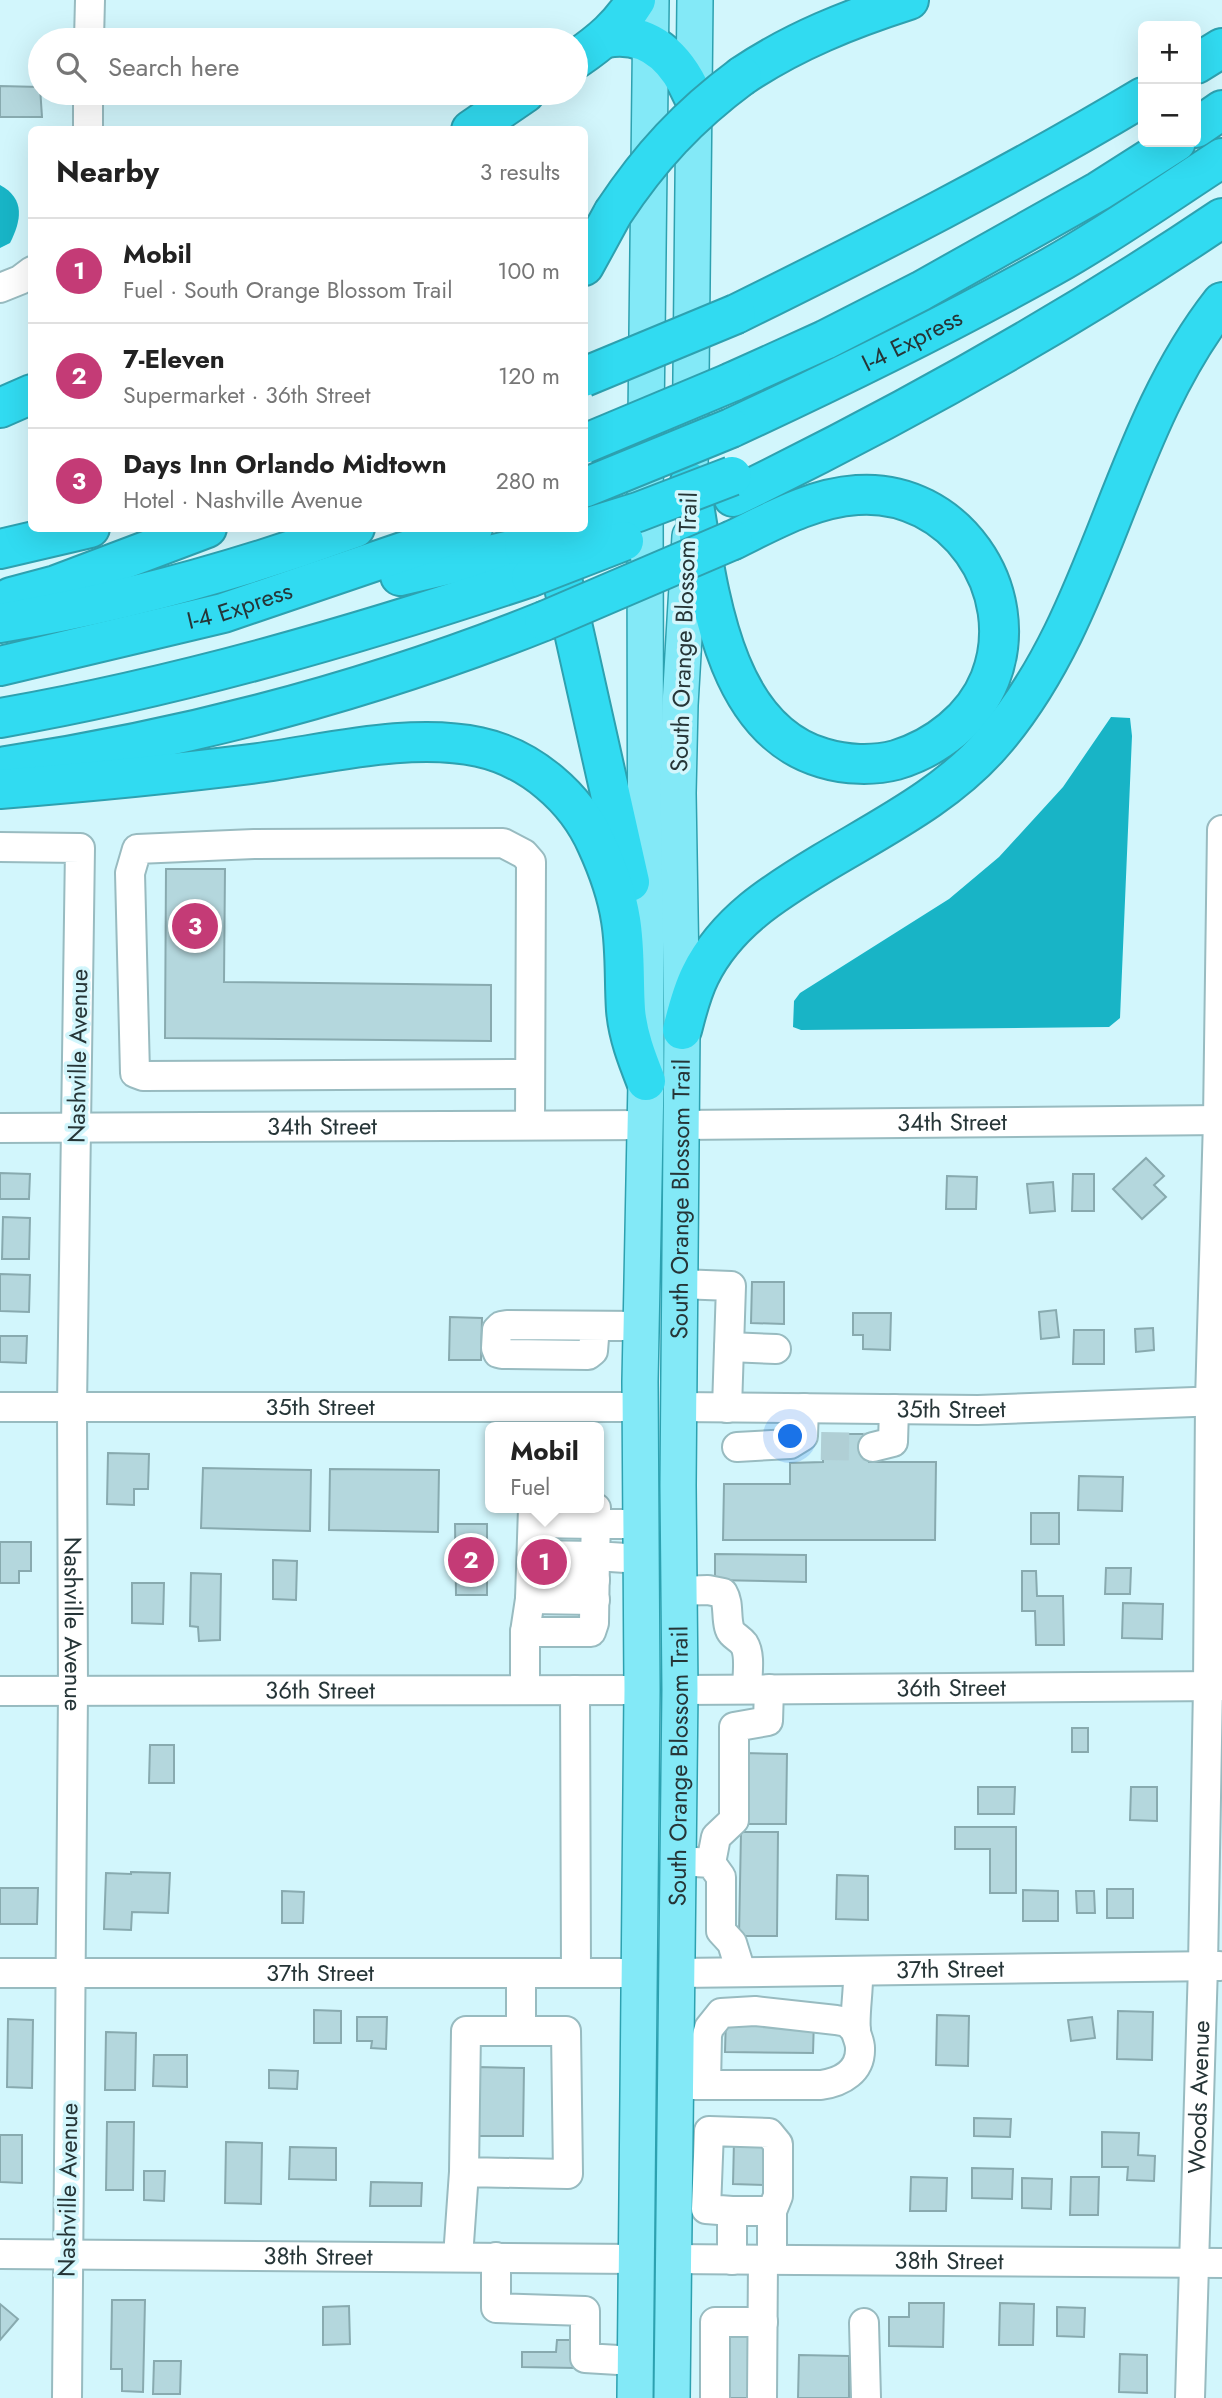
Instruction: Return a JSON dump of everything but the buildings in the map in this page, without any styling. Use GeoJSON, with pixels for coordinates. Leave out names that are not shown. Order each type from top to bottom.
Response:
{"type":"FeatureCollection","features":[{"type":"Feature","properties":{"kind":"highway"},"geometry":{"type":"LineString","coordinates":[[591,48],[626,16],[636,0]]}},
{"type":"Feature","properties":{"kind":"highway"},"geometry":{"type":"LineString","coordinates":[[588,259],[613,213],[638,176],[676,132],[709,101],[742,76],[803,40],[909,0]]}},
{"type":"Feature","properties":{"kind":"highway"},"geometry":{"type":"LineString","coordinates":[[591,48],[624,36],[650,43],[676,65],[693,96]]}},
{"type":"Feature","properties":{"kind":"highway"},"geometry":{"type":"LineString","coordinates":[[1201,61],[1222,48]]}},
{"type":"Feature","properties":{"kind":"highway"},"geometry":{"type":"LineString","coordinates":[[588,375],[736,314],[952,206],[1138,100]]}},
{"type":"Feature","properties":{"kind":"highway"},"geometry":{"type":"LineString","coordinates":[[477,126],[507,105]]}},
{"type":"Feature","properties":{"kind":"highway"},"geometry":{"type":"LineString","coordinates":[[1201,125],[1222,110]]}},
{"type":"Feature","properties":{"kind":"highway","name":"I-4 Express"},"geometry":{"type":"LineString","coordinates":[[588,442],[825,340],[921,291],[1099,191],[1168,147]]}},
{"type":"Feature","properties":{"kind":"highway","name":"I-4 Express"},"geometry":{"type":"LineString","coordinates":[[588,486],[731,428],[840,378],[1049,268],[1222,158]]}},
{"type":"Feature","properties":{"kind":"highway"},"geometry":{"type":"LineString","coordinates":[[223,613],[535,551],[799,465],[1133,277],[1222,218]]}},
{"type":"Feature","properties":{"kind":"highway"},"geometry":{"type":"LineString","coordinates":[[682,1030],[700,974],[714,952],[746,915],[801,877],[944,788],[974,762],[1022,705],[1063,634],[1146,430],[1176,373],[1222,302]]}},
{"type":"Feature","properties":{"kind":"highway"},"geometry":{"type":"LineString","coordinates":[[0,408],[28,396]]}},
{"type":"Feature","properties":{"kind":"highway"},"geometry":{"type":"LineString","coordinates":[[0,767],[162,737],[262,714],[414,668],[544,621],[733,540],[811,504],[858,495],[896,498],[937,516],[958,532],[987,573],[996,599],[998,648],[991,675],[980,698],[960,723],[947,735],[919,751],[890,761],[860,764],[829,760],[804,751],[780,735],[752,705],[727,653],[715,612],[690,482]]}},
{"type":"Feature","properties":{"kind":"highway"},"geometry":{"type":"LineString","coordinates":[[0,549],[73,532]]}},
{"type":"Feature","properties":{"kind":"highway"},"geometry":{"type":"LineString","coordinates":[[0,600],[56,585],[196,532]]}},
{"type":"Feature","properties":{"kind":"highway","name":"I-4 Express"},"geometry":{"type":"LineString","coordinates":[[0,623],[162,588],[299,549],[344,532]]}},
{"type":"Feature","properties":{"kind":"highway","name":"I-4 Express"},"geometry":{"type":"LineString","coordinates":[[0,666],[223,613],[461,532]]}},
{"type":"Feature","properties":{"kind":"highway"},"geometry":{"type":"LineString","coordinates":[[535,551],[625,853],[644,1032]]}},
{"type":"Feature","properties":{"kind":"highway"},"geometry":{"type":"LineString","coordinates":[[0,718],[106,698],[253,663],[380,627],[535,551]]}},
{"type":"Feature","properties":{"kind":"highway"},"geometry":{"type":"LineString","coordinates":[[0,789],[181,772],[404,743],[465,744],[508,756],[538,774],[562,794],[581,817],[597,845],[619,910],[625,963],[626,1012],[632,1044],[646,1081]]}},
{"type":"Feature","properties":{"kind":"main road","name":"South Orange Blossom Trail"},"geometry":{"type":"LineString","coordinates":[[635,2398],[642,1690],[640,1407],[646,1081],[645,502],[651,0]]}},
{"type":"Feature","properties":{"kind":"main road","name":"South Orange Blossom Trail"},"geometry":{"type":"LineString","coordinates":[[672,2387],[674,2259],[692,2149],[691,2085],[677,1973],[695,1862],[680,1690],[679,1639],[678,1407],[682,1030],[678,780],[680,705],[690,564],[695,0]]}},
{"type":"Feature","properties":{"kind":"main road"},"geometry":{"type":"LineString","coordinates":[[645,1125],[657,1188],[658,1359],[678,1407]]}},
{"type":"Feature","properties":{"kind":"main road"},"geometry":{"type":"LineString","coordinates":[[640,1407],[653,1435],[659,1465],[663,1591],[679,1639]]}},
{"type":"Feature","properties":{"kind":"street"},"geometry":{"type":"LineString","coordinates":[[89,28],[90,0]]}},
{"type":"Feature","properties":{"kind":"street"},"geometry":{"type":"LineString","coordinates":[[88,105],[88,126]]}},
{"type":"Feature","properties":{"kind":"street"},"geometry":{"type":"LineString","coordinates":[[0,288],[28,274]]}},
{"type":"Feature","properties":{"kind":"street","name":"Woods Avenue"},"geometry":{"type":"LineString","coordinates":[[1190,2398],[1208,2263],[1222,830]]}},
{"type":"Feature","properties":{"kind":"street"},"geometry":{"type":"LineString","coordinates":[[530,1074],[143,1076],[135,1073],[130,873],[137,849],[254,844],[503,843],[524,854],[531,862],[530,1125]]}},
{"type":"Feature","properties":{"kind":"street","name":"Nashville Avenue"},"geometry":{"type":"LineString","coordinates":[[0,847],[80,848],[72,1406],[73,1691],[67,2398]]}},
{"type":"Feature","properties":{"kind":"street","name":"34th Street"},"geometry":{"type":"LineString","coordinates":[[681,1125],[1220,1120]]}},
{"type":"Feature","properties":{"kind":"street","name":"34th Street"},"geometry":{"type":"LineString","coordinates":[[0,1128],[645,1125]]}},
{"type":"Feature","properties":{"kind":"street"},"geometry":{"type":"LineString","coordinates":[[680,1284],[731,1286],[727,1408]]}},
{"type":"Feature","properties":{"kind":"street"},"geometry":{"type":"LineString","coordinates":[[595,1326],[641,1326]]}},
{"type":"Feature","properties":{"kind":"street"},"geometry":{"type":"LineString","coordinates":[[729,1347],[776,1349]]}},
{"type":"Feature","properties":{"kind":"street","name":"35th Street"},"geometry":{"type":"LineString","coordinates":[[678,1407],[978,1410],[1216,1401]]}},
{"type":"Feature","properties":{"kind":"street","name":"35th Street"},"geometry":{"type":"LineString","coordinates":[[0,1407],[72,1406],[534,1417],[640,1407]]}},
{"type":"Feature","properties":{"kind":"street"},"geometry":{"type":"LineString","coordinates":[[737,1447],[812,1441],[804,1408]]}},
{"type":"Feature","properties":{"kind":"street"},"geometry":{"type":"LineString","coordinates":[[873,1447],[893,1442],[894,1409]]}},
{"type":"Feature","properties":{"kind":"street"},"geometry":{"type":"LineString","coordinates":[[525,1690],[525,1632],[531,1577],[533,1516],[596,1516],[641,1524]]}},
{"type":"Feature","properties":{"kind":"street"},"geometry":{"type":"LineString","coordinates":[[525,1632],[591,1632],[596,1516]]}},
{"type":"Feature","properties":{"kind":"street"},"geometry":{"type":"LineString","coordinates":[[531,1577],[595,1579],[641,1559]]}},
{"type":"Feature","properties":{"kind":"street"},"geometry":{"type":"LineString","coordinates":[[531,1577],[595,1579]]}},
{"type":"Feature","properties":{"kind":"street"},"geometry":{"type":"LineString","coordinates":[[679,1591],[708,1590],[723,1593],[732,1635],[743,1642],[747,1651],[768,1721],[734,1727],[734,1820],[695,1862],[721,1877],[722,1931],[732,1943],[741,1972]]}},
{"type":"Feature","properties":{"kind":"street","name":"36th Street"},"geometry":{"type":"LineString","coordinates":[[680,1690],[1215,1686]]}},
{"type":"Feature","properties":{"kind":"street"},"geometry":{"type":"LineString","coordinates":[[575,1690],[576,1973]]}},
{"type":"Feature","properties":{"kind":"street","name":"36th Street"},"geometry":{"type":"LineString","coordinates":[[0,1691],[642,1690]]}},
{"type":"Feature","properties":{"kind":"street","name":"37th Street"},"geometry":{"type":"LineString","coordinates":[[677,1973],[1212,1966]]}},
{"type":"Feature","properties":{"kind":"street"},"geometry":{"type":"LineString","coordinates":[[856,2031],[847,2022],[836,2020],[755,2011],[721,2013],[709,2028],[691,2085],[835,2083],[845,2078],[860,2058],[856,2031],[858,1971]]}},
{"type":"Feature","properties":{"kind":"street","name":"37th Street"},"geometry":{"type":"LineString","coordinates":[[0,1973],[639,1973]]}},
{"type":"Feature","properties":{"kind":"street"},"geometry":{"type":"LineString","coordinates":[[521,1973],[522,2030]]}},
{"type":"Feature","properties":{"kind":"street"},"geometry":{"type":"LineString","coordinates":[[458,2257],[464,2172],[466,2032],[566,2031],[568,2174],[464,2172]]}},
{"type":"Feature","properties":{"kind":"street"},"geometry":{"type":"LineString","coordinates":[[762,2398],[763,2322],[772,2211],[778,2196],[778,2144],[769,2133],[709,2131],[692,2149],[706,2210],[772,2211]]}},
{"type":"Feature","properties":{"kind":"street"},"geometry":{"type":"LineString","coordinates":[[732,2211],[732,2260]]}},
{"type":"Feature","properties":{"kind":"street","name":"38th Street"},"geometry":{"type":"LineString","coordinates":[[0,2254],[637,2259]]}},
{"type":"Feature","properties":{"kind":"street"},"geometry":{"type":"LineString","coordinates":[[496,2258],[496,2308],[586,2311],[586,2358],[635,2361]]}},
{"type":"Feature","properties":{"kind":"street","name":"38th Street"},"geometry":{"type":"LineString","coordinates":[[674,2259],[1208,2263]]}},
{"type":"Feature","properties":{"kind":"street"},"geometry":{"type":"LineString","coordinates":[[672,2387],[715,2387],[716,2322],[763,2322]]}},
{"type":"Feature","properties":{"kind":"street"},"geometry":{"type":"LineString","coordinates":[[864,2323],[866,2398]]}},
{"type":"Feature","properties":{"kind":"water"},"geometry":{"type":"Polygon","coordinates":[[[0,185],[14,197],[19,219],[10,243],[0,248],[0,185]]]}},
{"type":"Feature","properties":{"kind":"water"},"geometry":{"type":"Polygon","coordinates":[[[1111,717],[1130,718],[1132,736],[1120,1018],[1109,1027],[801,1030],[793,1027],[794,1001],[800,993],[949,899],[999,857],[1063,787],[1111,717]]]}},
{"type":"Feature","properties":{"kind":"tunnel"},"geometry":{"type":"LineString","coordinates":[[821,1446],[873,1447]]}},
{"type":"Feature","properties":{"kind":"place","name":"Days Inn Orlando Midtown"},"geometry":{"type":"Point","coordinates":[195,926]}},
{"type":"Feature","properties":{"kind":"place","name":"7-Eleven"},"geometry":{"type":"Point","coordinates":[471,1560]}},
{"type":"Feature","properties":{"kind":"place","name":"Mobil"},"geometry":{"type":"Point","coordinates":[544,1562]}}]}
